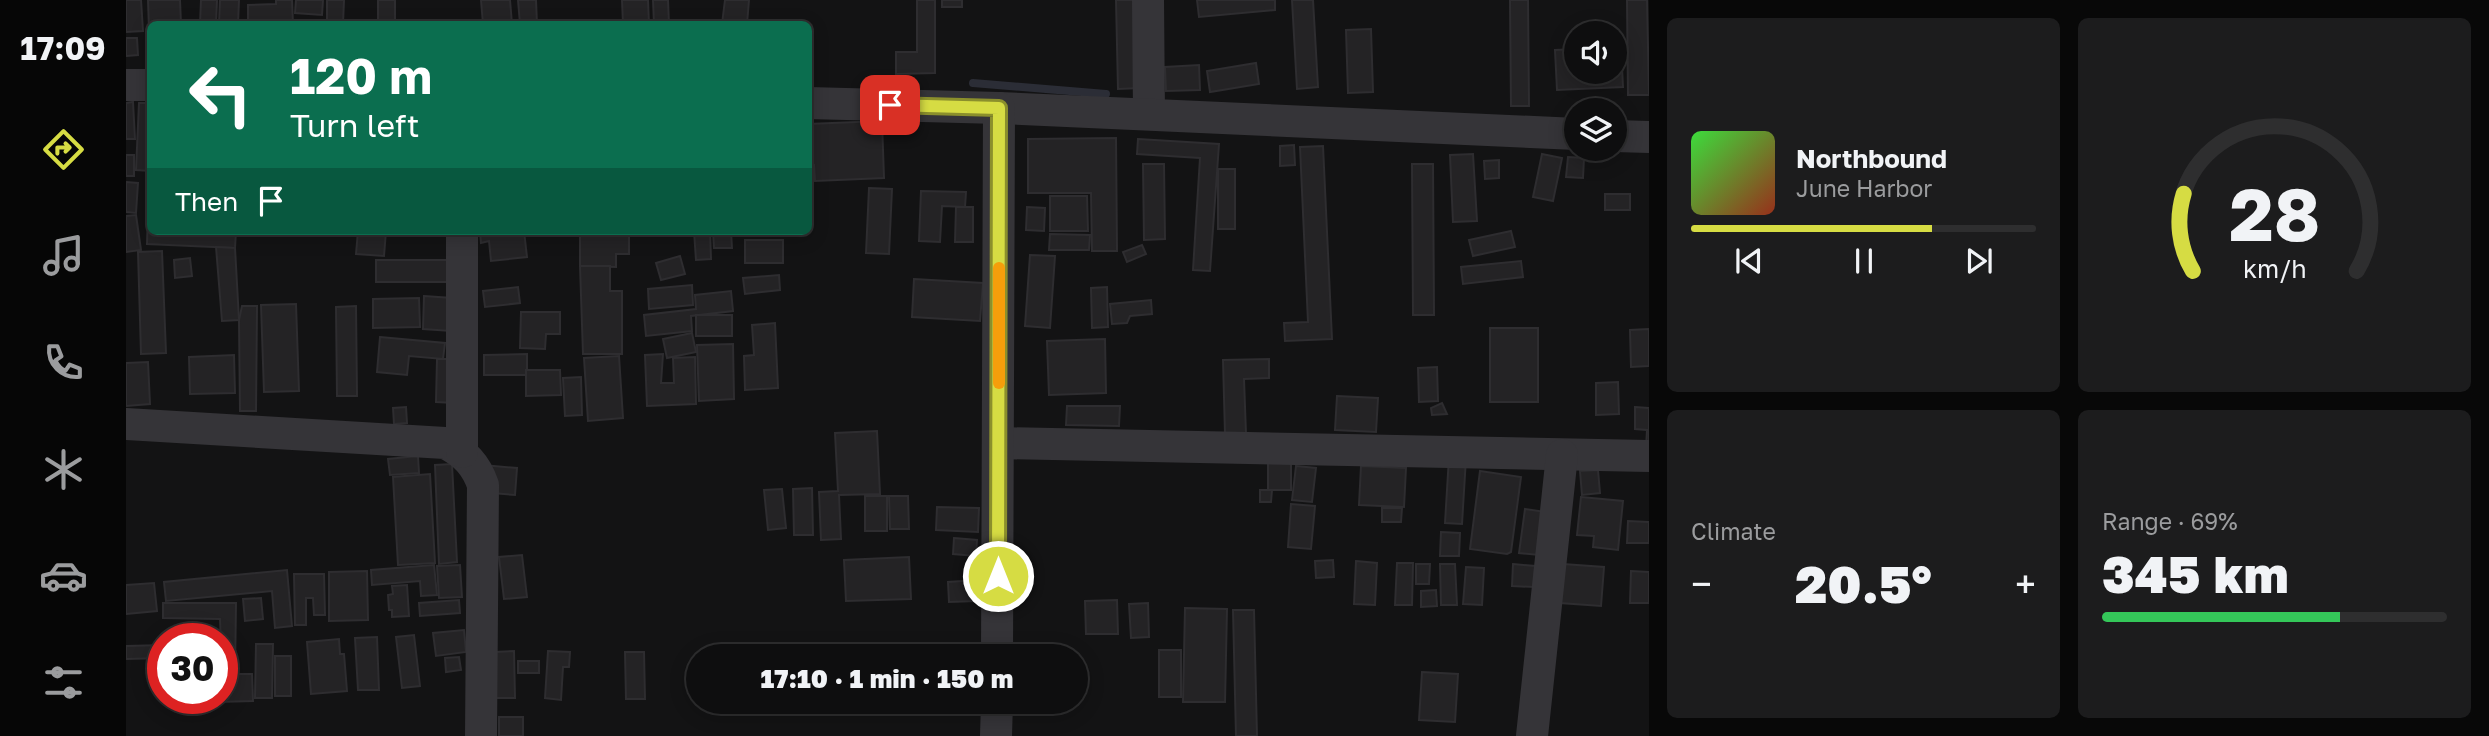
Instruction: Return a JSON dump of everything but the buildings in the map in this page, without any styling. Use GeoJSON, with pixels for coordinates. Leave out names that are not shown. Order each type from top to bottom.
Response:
{"type":"FeatureCollection","features":[{"type":"Feature","properties":{"kind":"street"},"geometry":{"type":"LineString","coordinates":[[1148,0],[1149,114]]}},
{"type":"Feature","properties":{"kind":"street"},"geometry":{"type":"LineString","coordinates":[[126,85],[147,85]]}},
{"type":"Feature","properties":{"kind":"street"},"geometry":{"type":"LineString","coordinates":[[812,103],[1149,114],[1564,133]]}},
{"type":"Feature","properties":{"kind":"street"},"geometry":{"type":"LineString","coordinates":[[997,644],[999,108]]}},
{"type":"Feature","properties":{"kind":"street"},"geometry":{"type":"LineString","coordinates":[[1627,136],[1649,137]]}},
{"type":"Feature","properties":{"kind":"street"},"geometry":{"type":"LineString","coordinates":[[462,235],[462,452]]}},
{"type":"Feature","properties":{"kind":"street"},"geometry":{"type":"LineString","coordinates":[[126,424],[445,443],[462,452],[477,469],[483,485],[481,736]]}},
{"type":"Feature","properties":{"kind":"street"},"geometry":{"type":"LineString","coordinates":[[999,443],[1649,456]]}},
{"type":"Feature","properties":{"kind":"street"},"geometry":{"type":"LineString","coordinates":[[1532,736],[1562,455]]}},
{"type":"Feature","properties":{"kind":"street"},"geometry":{"type":"LineString","coordinates":[[996,736],[997,714]]}},
{"type":"Feature","properties":{"kind":"waterway"},"geometry":{"type":"LineString","coordinates":[[973,83],[1106,94]]}},
{"type":"Feature","properties":{"kind":"slow traffic"},"geometry":{"type":"LineString","coordinates":[[999,268],[999,383]]}},
{"type":"Feature","properties":{"kind":"route"},"geometry":{"type":"LineString","coordinates":[[890,105],[999,108],[998,576]]}}]}
